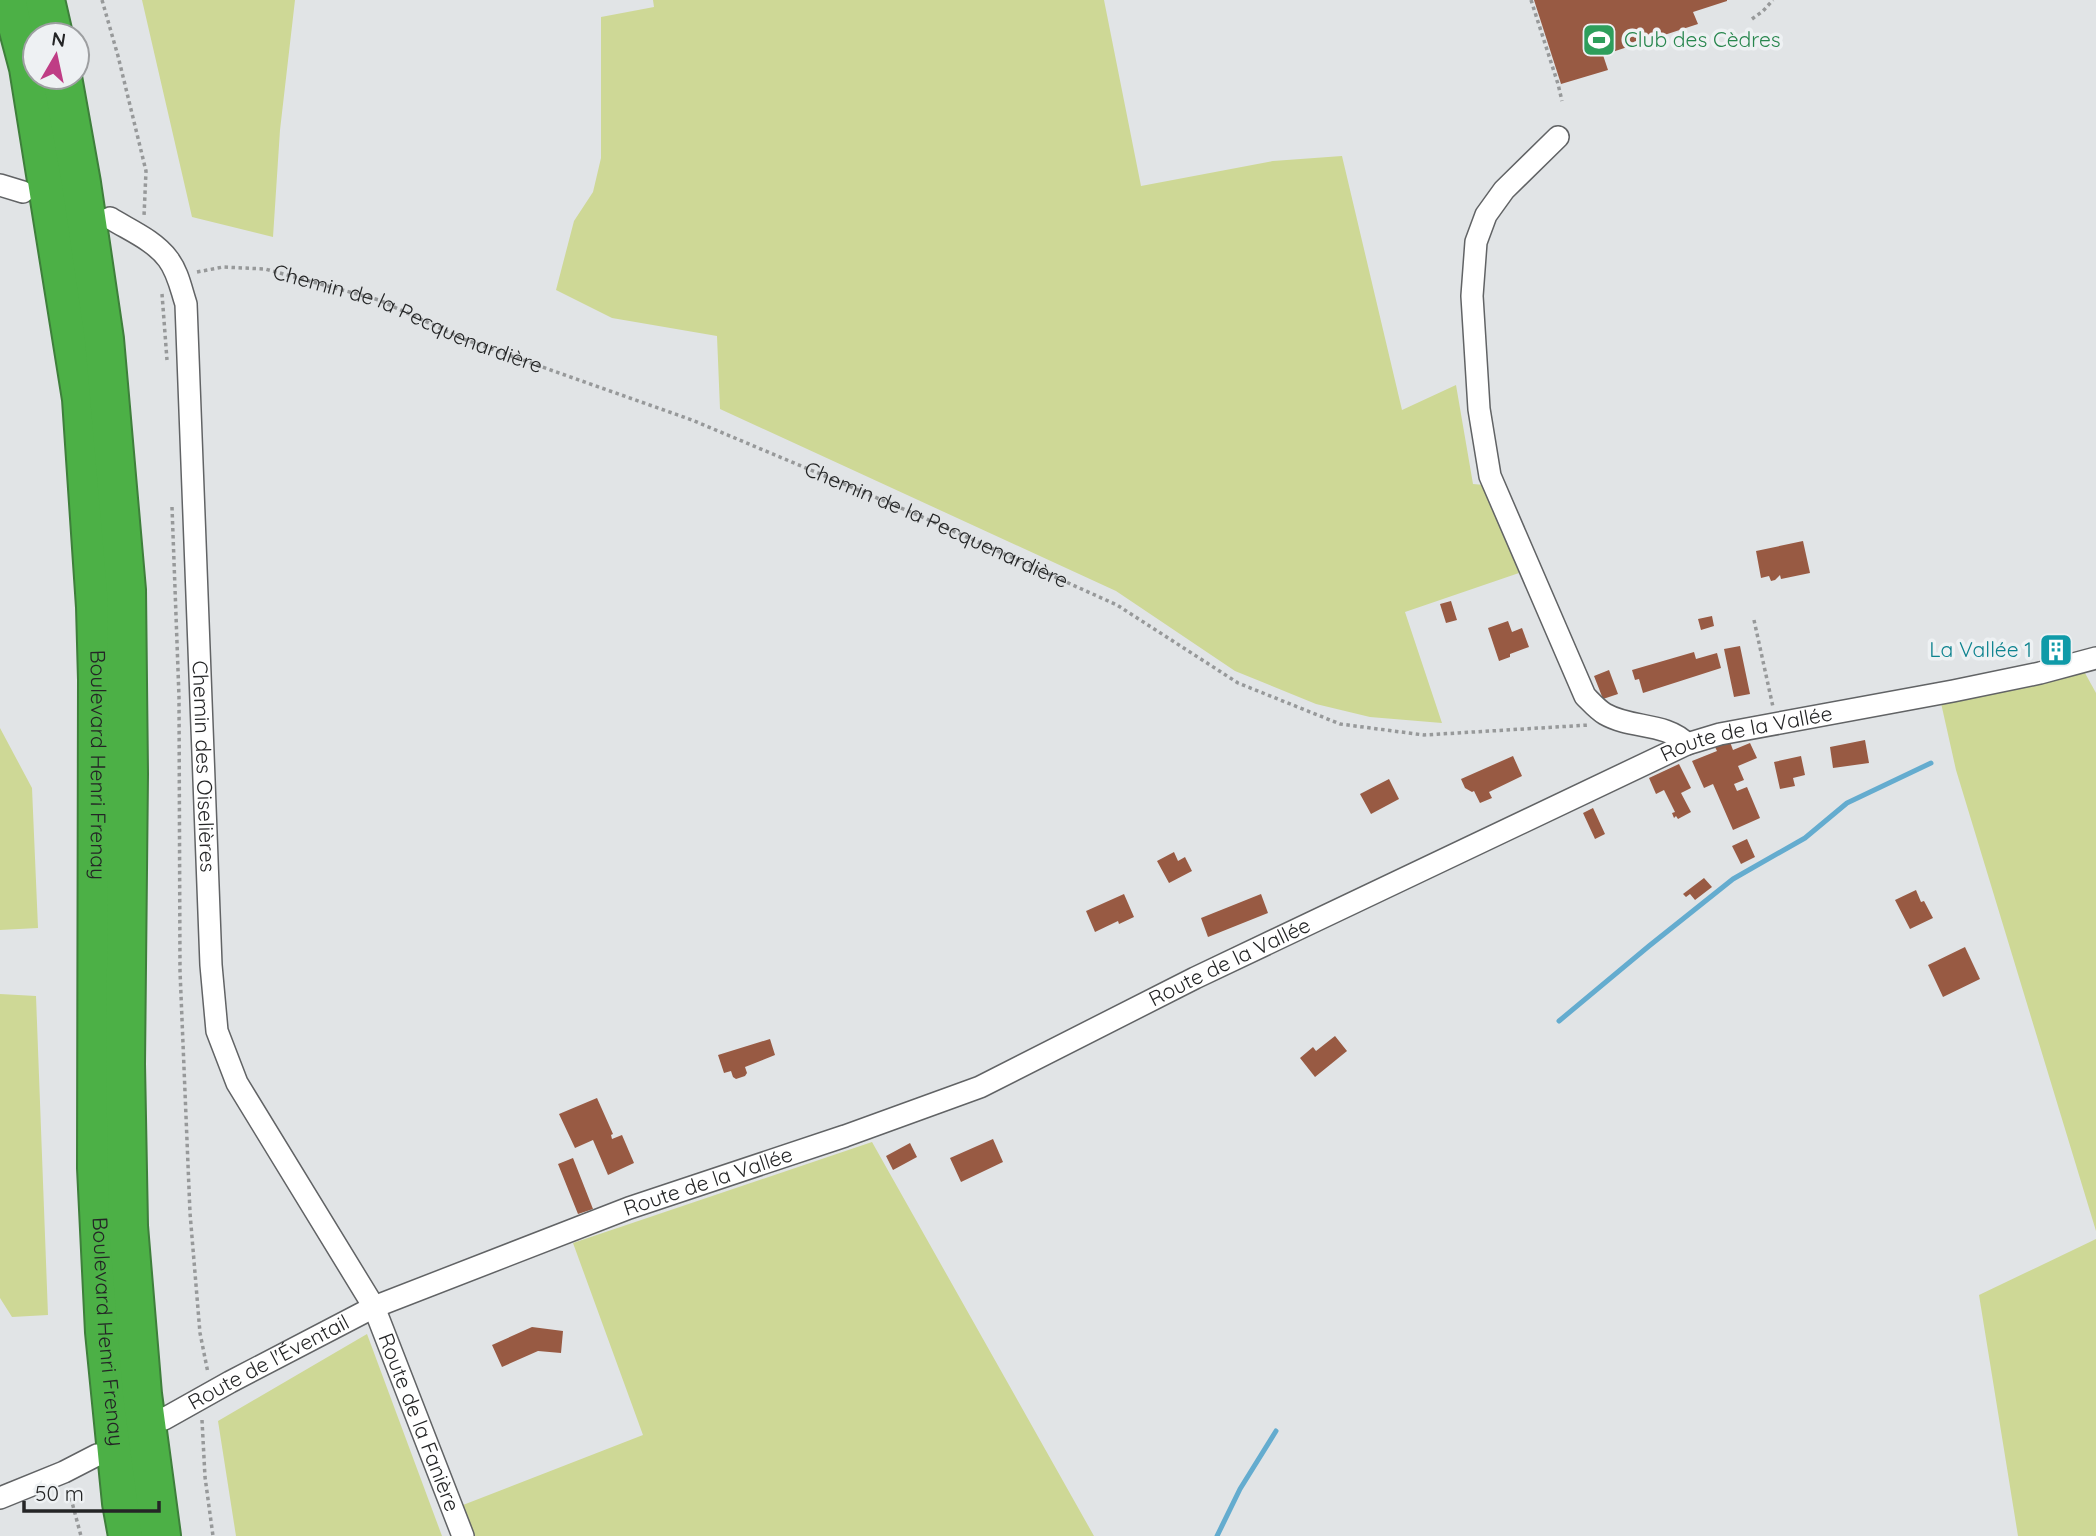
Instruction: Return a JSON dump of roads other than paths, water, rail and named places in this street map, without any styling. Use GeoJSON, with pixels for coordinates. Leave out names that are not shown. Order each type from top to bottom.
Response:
{"type":"FeatureCollection","features":[{"type":"Feature","properties":{"kind":"highway","name":"Boulevard Henri Frenay"},"geometry":{"type":"LineString","coordinates":[[11,0],[31,80],[82,399],[96,607],[98,680],[97,1168],[105,1332],[122,1503],[128,1536]]}},
{"type":"Feature","properties":{"kind":"highway"},"geometry":{"type":"LineString","coordinates":[[45,0],[50,21]]}},
{"type":"Feature","properties":{"kind":"highway","name":"Boulevard Henri Frenay"},"geometry":{"type":"LineString","coordinates":[[65,91],[104,339],[126,590],[128,774],[125,1064],[128,1226],[142,1394],[161,1536]]}},
{"type":"Feature","properties":{"kind":"street"},"geometry":{"type":"LineString","coordinates":[[1558,137],[1504,190],[1486,215],[1476,242],[1472,296],[1479,409],[1490,476],[1585,695],[1603,714],[1626,723],[1656,728],[1678,736],[1687,744]]}},
{"type":"Feature","properties":{"kind":"street"},"geometry":{"type":"LineString","coordinates":[[0,185],[23,192]]}},
{"type":"Feature","properties":{"kind":"street","name":"Chemin des Oiselières"},"geometry":{"type":"LineString","coordinates":[[110,218],[160,250],[173,267],[186,304],[211,965],[217,1031],[237,1083],[374,1307]]}},
{"type":"Feature","properties":{"kind":"street","name":"Route de la Vallée"},"geometry":{"type":"LineString","coordinates":[[374,1307],[629,1208],[845,1136],[981,1087],[1208,972],[1687,744],[1720,734],[2040,673],[2096,658]]}},
{"type":"Feature","properties":{"kind":"street","name":"Route de l'Éventail"},"geometry":{"type":"LineString","coordinates":[[164,1419],[374,1307]]}},
{"type":"Feature","properties":{"kind":"street","name":"Route de la Fanière"},"geometry":{"type":"LineString","coordinates":[[374,1307],[463,1536]]}},
{"type":"Feature","properties":{"kind":"street"},"geometry":{"type":"LineString","coordinates":[[0,1498],[64,1472],[97,1455]]}},
{"type":"Feature","properties":{"kind":"waterway"},"geometry":{"type":"LineString","coordinates":[[1559,1021],[1733,879],[1805,838],[1847,803],[1931,763]]}},
{"type":"Feature","properties":{"kind":"waterway"},"geometry":{"type":"LineString","coordinates":[[1217,1536],[1240,1489],[1276,1431]]}},
{"type":"Feature","properties":{"kind":"place","name":"Club des Cèdres"},"geometry":{"type":"Point","coordinates":[1599,40]}},
{"type":"Feature","properties":{"kind":"place","name":"La Vallée 1"},"geometry":{"type":"Point","coordinates":[2056,650]}}]}
